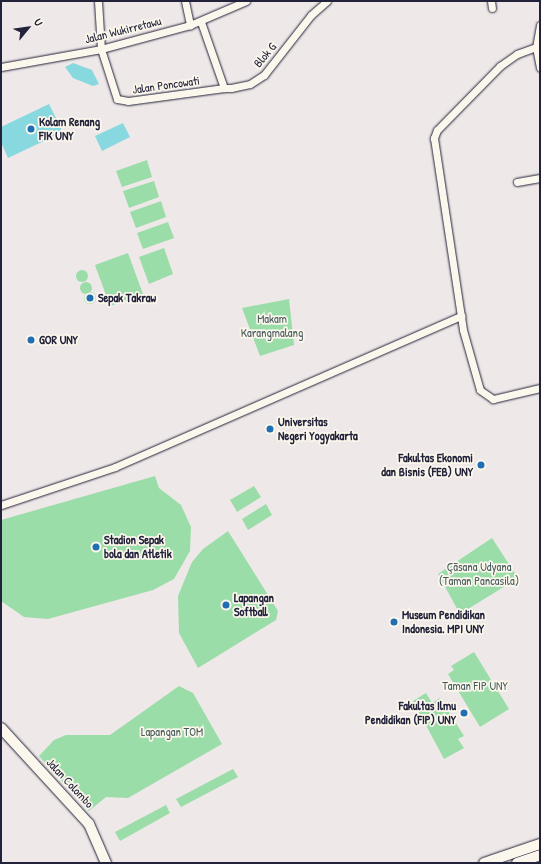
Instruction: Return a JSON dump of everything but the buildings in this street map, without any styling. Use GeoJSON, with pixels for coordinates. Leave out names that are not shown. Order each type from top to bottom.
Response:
{"type":"FeatureCollection","features":[{"type":"Feature","properties":{"kind":"main road","name":"Jalan Colombo"},"geometry":{"type":"LineString","coordinates":[[1,728],[89,824],[98,836],[106,863]]}},
{"type":"Feature","properties":{"kind":"main road"},"geometry":{"type":"LineString","coordinates":[[484,863],[540,844]]}},
{"type":"Feature","properties":{"kind":"main road"},"geometry":{"type":"LineString","coordinates":[[517,863],[540,855]]}},
{"type":"Feature","properties":{"kind":"street","name":"Jalan Poncowati"},"geometry":{"type":"LineString","coordinates":[[98,1],[101,49],[119,100],[224,88]]}},
{"type":"Feature","properties":{"kind":"street"},"geometry":{"type":"LineString","coordinates":[[185,1],[190,25]]}},
{"type":"Feature","properties":{"kind":"street","name":"Jalan Wukirretawu"},"geometry":{"type":"LineString","coordinates":[[1,67],[101,49],[201,22],[246,1]]}},
{"type":"Feature","properties":{"kind":"street","name":"Blok G"},"geometry":{"type":"LineString","coordinates":[[224,88],[250,84],[264,75],[311,15],[327,1]]}},
{"type":"Feature","properties":{"kind":"street"},"geometry":{"type":"LineString","coordinates":[[201,22],[224,88]]}},
{"type":"Feature","properties":{"kind":"street"},"geometry":{"type":"LineString","coordinates":[[540,25],[536,47],[540,68]]}},
{"type":"Feature","properties":{"kind":"street"},"geometry":{"type":"LineString","coordinates":[[536,47],[517,54],[500,66],[434,134],[461,316],[480,390],[486,397],[493,399],[540,388]]}},
{"type":"Feature","properties":{"kind":"street"},"geometry":{"type":"LineString","coordinates":[[517,182],[540,178]]}},
{"type":"Feature","properties":{"kind":"street"},"geometry":{"type":"LineString","coordinates":[[1,505],[115,467],[461,316]]}},
{"type":"Feature","properties":{"kind":"green space"},"geometry":{"type":"Polygon","coordinates":[[[147,160],[152,177],[122,187],[116,171],[147,160]]]}},
{"type":"Feature","properties":{"kind":"green space"},"geometry":{"type":"Polygon","coordinates":[[[154,181],[159,197],[129,208],[123,191],[154,181]]]}},
{"type":"Feature","properties":{"kind":"green space"},"geometry":{"type":"Polygon","coordinates":[[[161,201],[166,217],[136,228],[130,212],[161,201]]]}},
{"type":"Feature","properties":{"kind":"green space"},"geometry":{"type":"Polygon","coordinates":[[[168,222],[174,238],[143,249],[137,233],[168,222]]]}},
{"type":"Feature","properties":{"kind":"green space"},"geometry":{"type":"Polygon","coordinates":[[[164,248],[173,274],[149,284],[139,257],[164,248]]]}},
{"type":"Feature","properties":{"kind":"green space"},"geometry":{"type":"Polygon","coordinates":[[[128,253],[143,294],[110,306],[95,265],[128,253]]]}},
{"type":"Feature","properties":{"kind":"green space","name":"Sepak Takraw"},"geometry":{"type":"Polygon","coordinates":[[[82,270],[86,272],[88,276],[86,280],[82,282],[78,280],[76,276],[78,272],[82,270]]]}},
{"type":"Feature","properties":{"kind":"green space","name":"Sepak Takraw"},"geometry":{"type":"Polygon","coordinates":[[[86,282],[90,284],[92,288],[90,292],[86,294],[82,292],[80,288],[82,284],[86,282]]]}},
{"type":"Feature","properties":{"kind":"green space","name":"Sepak Takraw"},"geometry":{"type":"Polygon","coordinates":[[[90,292],[94,294],[96,298],[94,302],[90,304],[86,302],[84,298],[86,294],[90,292]]]}},
{"type":"Feature","properties":{"kind":"green space","name":"Makam Karangmalang"},"geometry":{"type":"Polygon","coordinates":[[[289,299],[294,345],[260,356],[242,308],[289,299]]]}},
{"type":"Feature","properties":{"kind":"green space","name":"Stadion Sepak bola dan Atletik"},"geometry":{"type":"Polygon","coordinates":[[[155,476],[159,488],[181,505],[191,527],[190,551],[174,579],[153,590],[48,619],[24,617],[1,601],[1,520],[155,476]]]}},
{"type":"Feature","properties":{"kind":"green space"},"geometry":{"type":"Polygon","coordinates":[[[254,486],[261,497],[237,512],[230,500],[254,486]]]}},
{"type":"Feature","properties":{"kind":"green space"},"geometry":{"type":"Polygon","coordinates":[[[266,504],[272,515],[248,530],[242,519],[266,504]]]}},
{"type":"Feature","properties":{"kind":"green space","name":"Lapangan Softball"},"geometry":{"type":"Polygon","coordinates":[[[228,531],[278,611],[276,620],[198,668],[179,633],[178,596],[192,562],[203,549],[228,531]]]}},
{"type":"Feature","properties":{"kind":"green space","name":"Çāsana Udyana (Taman Pancasila)"},"geometry":{"type":"Polygon","coordinates":[[[492,538],[518,578],[460,614],[438,574],[492,538]]]}},
{"type":"Feature","properties":{"kind":"green space","name":"Taman FIP UNY"},"geometry":{"type":"Polygon","coordinates":[[[474,652],[509,709],[480,727],[448,674],[454,670],[451,666],[474,652]]]}},
{"type":"Feature","properties":{"kind":"green space","name":"Lapangan TOM"},"geometry":{"type":"Polygon","coordinates":[[[179,686],[193,693],[222,744],[128,798],[106,797],[89,811],[39,756],[54,740],[66,735],[110,735],[179,686]]]}},
{"type":"Feature","properties":{"kind":"green space","name":"Taman FIP UNY"},"geometry":{"type":"Polygon","coordinates":[[[426,693],[432,703],[440,698],[464,736],[458,739],[464,748],[444,759],[413,701],[426,693]]]}},
{"type":"Feature","properties":{"kind":"green space"},"geometry":{"type":"Polygon","coordinates":[[[233,769],[238,777],[181,807],[176,799],[233,769]]]}},
{"type":"Feature","properties":{"kind":"green space"},"geometry":{"type":"Polygon","coordinates":[[[166,805],[170,813],[120,841],[115,832],[166,805]]]}},
{"type":"Feature","properties":{"kind":"water"},"geometry":{"type":"Polygon","coordinates":[[[73,63],[92,70],[99,84],[93,86],[73,78],[65,67],[73,63]]]}},
{"type":"Feature","properties":{"kind":"water","name":"Kolam Renang FIK UNY"},"geometry":{"type":"Polygon","coordinates":[[[49,104],[63,132],[8,158],[1,142],[1,127],[49,104]]]}},
{"type":"Feature","properties":{"kind":"water"},"geometry":{"type":"Polygon","coordinates":[[[123,123],[130,137],[102,151],[95,136],[123,123]]]}},
{"type":"Feature","properties":{"kind":"place","name":"Kolam Renang FIK UNY"},"geometry":{"type":"Point","coordinates":[31,129]}},
{"type":"Feature","properties":{"kind":"place","name":"Sepak Takraw"},"geometry":{"type":"Point","coordinates":[90,298]}},
{"type":"Feature","properties":{"kind":"place","name":"GOR UNY"},"geometry":{"type":"Point","coordinates":[31,340]}},
{"type":"Feature","properties":{"kind":"place","name":"Universitas Negeri Yogyakarta"},"geometry":{"type":"Point","coordinates":[270,429]}},
{"type":"Feature","properties":{"kind":"place","name":"Fakultas Ekonomi dan Bisnis (FEB) UNY"},"geometry":{"type":"Point","coordinates":[481,465]}},
{"type":"Feature","properties":{"kind":"place","name":"Stadion Sepak bola dan Atletik"},"geometry":{"type":"Point","coordinates":[96,547]}},
{"type":"Feature","properties":{"kind":"place","name":"Lapangan Softball"},"geometry":{"type":"Point","coordinates":[226,605]}},
{"type":"Feature","properties":{"kind":"place","name":"Museum Pendidikan Indonesia. MPI UNY"},"geometry":{"type":"Point","coordinates":[394,622]}},
{"type":"Feature","properties":{"kind":"place","name":"Fakultas Ilmu Pendidikan (FIP) UNY"},"geometry":{"type":"Point","coordinates":[464,713]}}]}
